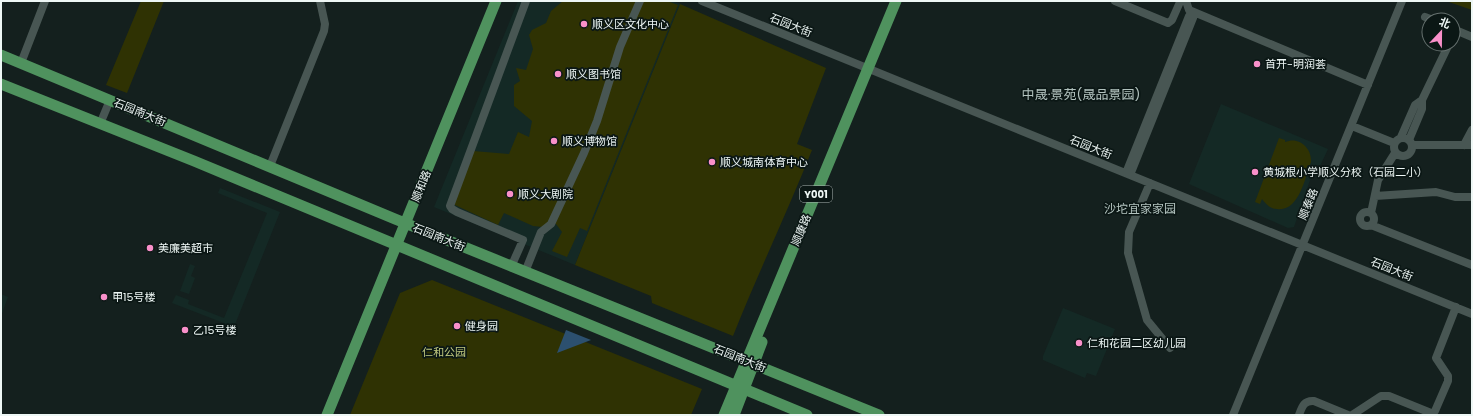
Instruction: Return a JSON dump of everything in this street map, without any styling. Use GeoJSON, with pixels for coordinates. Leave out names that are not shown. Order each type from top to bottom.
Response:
{"type":"FeatureCollection","features":[{"type":"Feature","properties":{"kind":"main road","name":"顺和路"},"geometry":{"type":"LineString","coordinates":[[408,225],[496,1]]}},
{"type":"Feature","properties":{"kind":"main road","name":"顺和路"},"geometry":{"type":"LineString","coordinates":[[327,415],[503,1]]}},
{"type":"Feature","properties":{"kind":"main road","name":"顺康路"},"geometry":{"type":"LineString","coordinates":[[871,70],[896,1]]}},
{"type":"Feature","properties":{"kind":"main road","name":"顺康路"},"geometry":{"type":"LineString","coordinates":[[734,415],[740,388],[750,362],[871,70],[903,1]]}},
{"type":"Feature","properties":{"kind":"main road","name":"石园南大街"},"geometry":{"type":"LineString","coordinates":[[1,54],[408,225],[879,415]]}},
{"type":"Feature","properties":{"kind":"main road"},"geometry":{"type":"LineString","coordinates":[[1,84],[194,161],[808,415]]}},
{"type":"Feature","properties":{"kind":"main road","name":"顺和路"},"geometry":{"type":"LineString","coordinates":[[334,415],[399,246]]}},
{"type":"Feature","properties":{"kind":"main road","name":"顺康路"},"geometry":{"type":"LineString","coordinates":[[724,415],[740,388]]}},
{"type":"Feature","properties":{"kind":"street"},"geometry":{"type":"LineString","coordinates":[[21,63],[44,1]]}},
{"type":"Feature","properties":{"kind":"street"},"geometry":{"type":"LineString","coordinates":[[270,166],[324,31],[325,24],[320,1]]}},
{"type":"Feature","properties":{"kind":"street"},"geometry":{"type":"LineString","coordinates":[[526,1],[450,206],[457,212],[536,245]]}},
{"type":"Feature","properties":{"kind":"street"},"geometry":{"type":"LineString","coordinates":[[525,272],[541,232],[551,224],[584,153],[597,121],[620,47],[640,1]]}},
{"type":"Feature","properties":{"kind":"street","name":"石园大街"},"geometry":{"type":"LineString","coordinates":[[702,1],[1472,314]]}},
{"type":"Feature","properties":{"kind":"street"},"geometry":{"type":"LineString","coordinates":[[1115,1],[1168,23],[1172,20],[1183,1],[1189,10],[1368,85]]}},
{"type":"Feature","properties":{"kind":"street","name":"顺泰路"},"geometry":{"type":"LineString","coordinates":[[1233,415],[1402,1]]}},
{"type":"Feature","properties":{"kind":"street"},"geometry":{"type":"LineString","coordinates":[[1128,174],[1191,17]]}},
{"type":"Feature","properties":{"kind":"street"},"geometry":{"type":"LineString","coordinates":[[1461,33],[1472,37]]}},
{"type":"Feature","properties":{"kind":"street"},"geometry":{"type":"LineString","coordinates":[[1395,153],[1400,156],[1406,156],[1411,151],[1407,141],[1422,109],[1422,100],[1445,52]]}},
{"type":"Feature","properties":{"kind":"street"},"geometry":{"type":"LineString","coordinates":[[100,124],[110,100]]}},
{"type":"Feature","properties":{"kind":"street"},"geometry":{"type":"LineString","coordinates":[[1352,126],[1394,143],[1407,141],[1468,145],[1472,130]]}},
{"type":"Feature","properties":{"kind":"street"},"geometry":{"type":"LineString","coordinates":[[1370,213],[1378,180],[1395,153],[1394,143]]}},
{"type":"Feature","properties":{"kind":"street"},"geometry":{"type":"LineString","coordinates":[[1150,183],[1129,232],[1128,253],[1147,320],[1170,348]]}},
{"type":"Feature","properties":{"kind":"street"},"geometry":{"type":"LineString","coordinates":[[1375,196],[1436,192],[1455,197],[1472,197]]}},
{"type":"Feature","properties":{"kind":"street"},"geometry":{"type":"LineString","coordinates":[[1370,213],[1364,213],[1361,215],[1360,221],[1364,226],[1370,225],[1472,265]]}},
{"type":"Feature","properties":{"kind":"street"},"geometry":{"type":"LineString","coordinates":[[1370,213],[1374,218],[1370,225]]}},
{"type":"Feature","properties":{"kind":"street"},"geometry":{"type":"LineString","coordinates":[[511,266],[522,240]]}},
{"type":"Feature","properties":{"kind":"street"},"geometry":{"type":"LineString","coordinates":[[1352,415],[1380,396],[1389,396],[1431,413],[1435,411],[1448,381],[1448,376],[1436,358],[1456,307]]}},
{"type":"Feature","properties":{"kind":"street"},"geometry":{"type":"LineString","coordinates":[[1299,415],[1303,404],[1308,400],[1348,415]]}},
{"type":"Feature","properties":{"kind":"shaded area","name":"顺义区文化中心"},"geometry":{"type":"Polygon","coordinates":[[[518,1],[671,1],[680,4],[575,265],[434,207],[518,1]]]}},
{"type":"Feature","properties":{"kind":"shaded area","name":"黄城根小学顺义分校（石园二小）"},"geometry":{"type":"Polygon","coordinates":[[[1221,104],[1328,149],[1321,164],[1310,180],[1294,227],[1288,228],[1189,184],[1221,104]]]}},
{"type":"Feature","properties":{"kind":"shaded area"},"geometry":{"type":"Polygon","coordinates":[[[220,188],[280,212],[234,327],[172,303],[176,295],[189,300],[188,304],[224,318],[267,213],[218,193],[220,188]]]}},
{"type":"Feature","properties":{"kind":"shaded area"},"geometry":{"type":"Polygon","coordinates":[[[190,264],[195,266],[191,276],[195,278],[189,294],[180,291],[190,264]]]}},
{"type":"Feature","properties":{"kind":"shaded area"},"geometry":{"type":"Polygon","coordinates":[[[1,294],[8,297],[1,316],[1,294]]]}},
{"type":"Feature","properties":{"kind":"shaded area","name":"仁和花园二区幼儿园"},"geometry":{"type":"Polygon","coordinates":[[[1063,308],[1115,329],[1096,376],[1087,373],[1085,378],[1043,360],[1043,356],[1063,308]]]}},
{"type":"Feature","properties":{"kind":"green space"},"geometry":{"type":"Polygon","coordinates":[[[141,1],[164,1],[127,93],[106,85],[141,1]]]}},
{"type":"Feature","properties":{"kind":"green space","name":"顺义区文化中心"},"geometry":{"type":"Polygon","coordinates":[[[563,1],[667,1],[678,5],[587,231],[580,228],[567,257],[552,251],[562,232],[556,224],[548,223],[543,227],[533,226],[504,213],[498,225],[455,205],[454,201],[473,151],[509,154],[518,132],[529,137],[532,121],[514,106],[514,85],[520,81],[516,68],[526,70],[533,49],[529,35],[532,30],[546,23],[551,11],[563,1]]]}},
{"type":"Feature","properties":{"kind":"green space"},"geometry":{"type":"Polygon","coordinates":[[[1446,1],[1472,1],[1472,10],[1446,1]]]}},
{"type":"Feature","properties":{"kind":"green space","name":"顺义城南体育中心"},"geometry":{"type":"Polygon","coordinates":[[[680,4],[826,68],[797,144],[812,150],[733,336],[652,303],[651,296],[575,265],[680,4]]]}},
{"type":"Feature","properties":{"kind":"green space"},"geometry":{"type":"Polygon","coordinates":[[[1279,138],[1285,140],[1285,142],[1295,141],[1304,144],[1311,157],[1311,162],[1296,200],[1285,208],[1275,209],[1270,207],[1262,199],[1260,204],[1255,202],[1279,138]]]}},
{"type":"Feature","properties":{"kind":"green space","name":"仁和公园"},"geometry":{"type":"Polygon","coordinates":[[[432,280],[702,389],[691,415],[350,415],[400,293],[432,280]]]}},
{"type":"Feature","properties":{"kind":"water"},"geometry":{"type":"Polygon","coordinates":[[[566,330],[591,340],[557,353],[566,330]]]}},
{"type":"Feature","properties":{"kind":"place","name":"顺义区文化中心"},"geometry":{"type":"Point","coordinates":[584,24]}},
{"type":"Feature","properties":{"kind":"place","name":"首开-明润荟"},"geometry":{"type":"Point","coordinates":[1257,64]}},
{"type":"Feature","properties":{"kind":"place","name":"顺义图书馆"},"geometry":{"type":"Point","coordinates":[558,74]}},
{"type":"Feature","properties":{"kind":"place","name":"顺义博物馆"},"geometry":{"type":"Point","coordinates":[554,141]}},
{"type":"Feature","properties":{"kind":"place","name":"顺义城南体育中心"},"geometry":{"type":"Point","coordinates":[712,162]}},
{"type":"Feature","properties":{"kind":"place","name":"黄城根小学顺义分校（石园二小）"},"geometry":{"type":"Point","coordinates":[1255,172]}},
{"type":"Feature","properties":{"kind":"place","name":"顺义大剧院"},"geometry":{"type":"Point","coordinates":[510,194]}},
{"type":"Feature","properties":{"kind":"place","name":"美廉美超市"},"geometry":{"type":"Point","coordinates":[150,248]}},
{"type":"Feature","properties":{"kind":"place","name":"甲15号楼"},"geometry":{"type":"Point","coordinates":[104,297]}},
{"type":"Feature","properties":{"kind":"place","name":"健身园"},"geometry":{"type":"Point","coordinates":[457,326]}},
{"type":"Feature","properties":{"kind":"place","name":"乙15号楼"},"geometry":{"type":"Point","coordinates":[185,330]}},
{"type":"Feature","properties":{"kind":"place","name":"仁和花园二区幼儿园"},"geometry":{"type":"Point","coordinates":[1079,343]}},
{"type":"Feature","properties":{"kind":"district","name":"中晟·景苑(晟品景园)"},"geometry":{"type":"Point","coordinates":[1081,94]}},
{"type":"Feature","properties":{"kind":"district","name":"沙坨宜家家园"},"geometry":{"type":"Point","coordinates":[1140,209]}}]}
